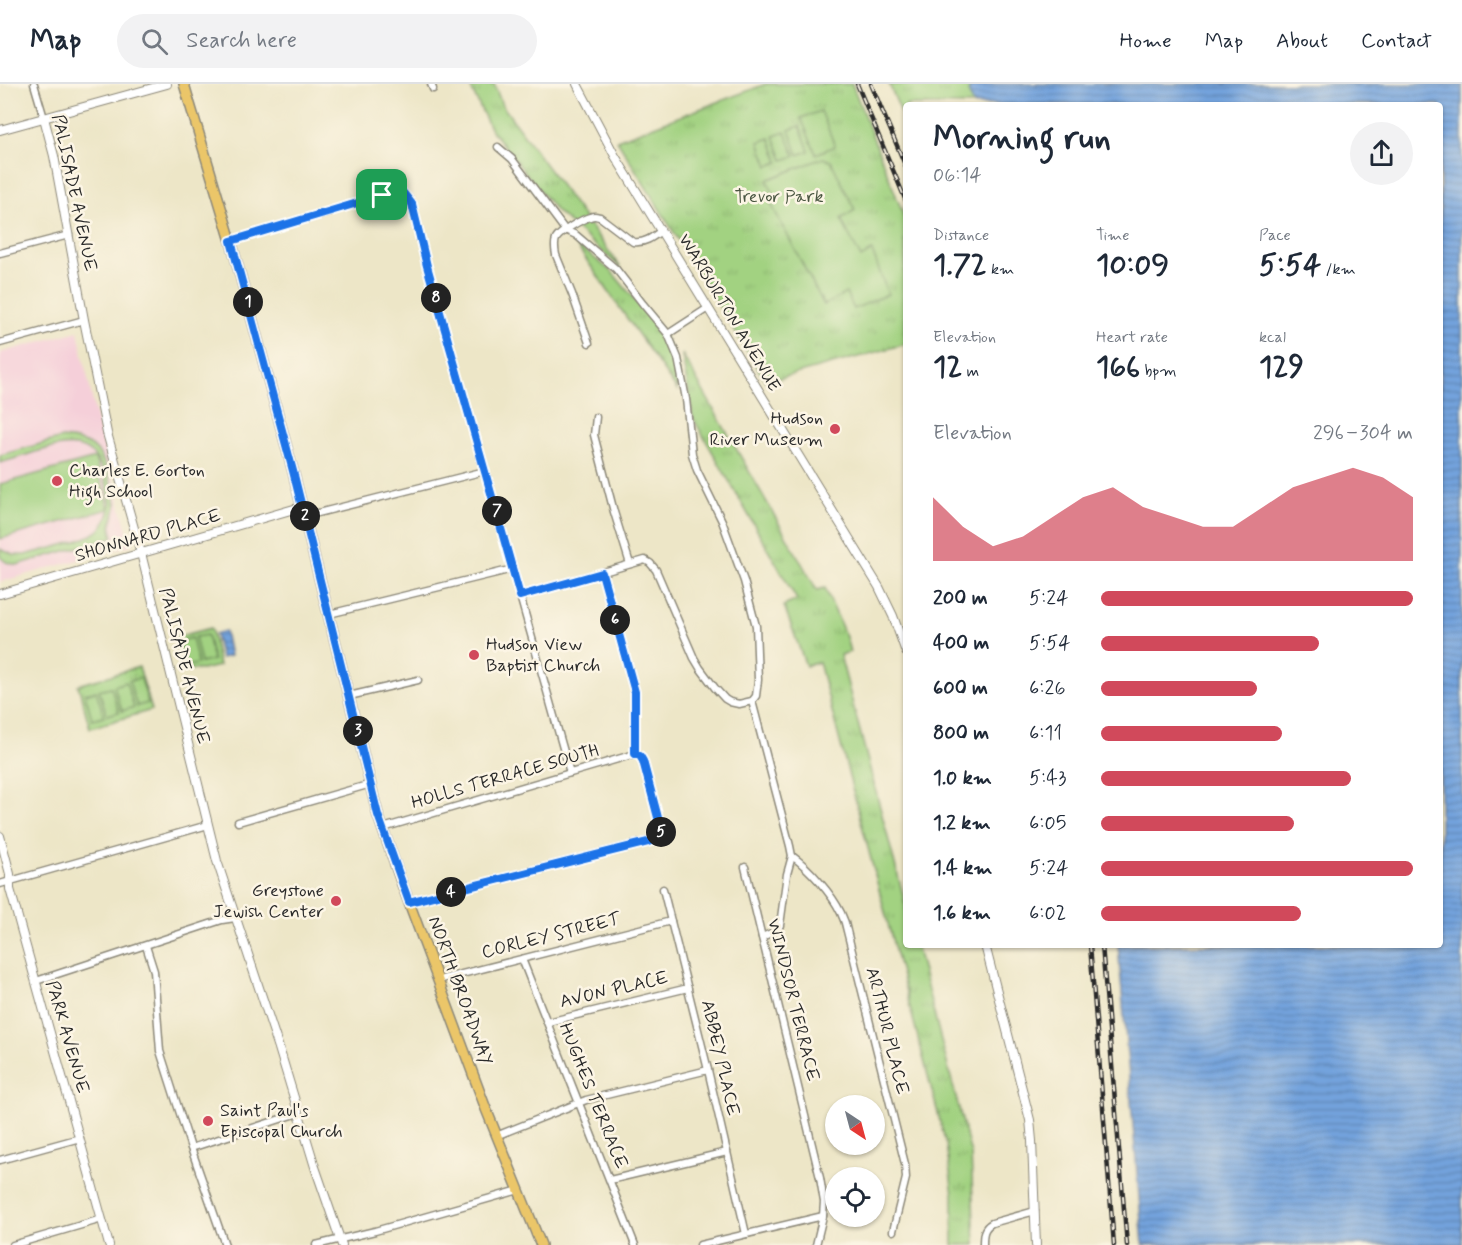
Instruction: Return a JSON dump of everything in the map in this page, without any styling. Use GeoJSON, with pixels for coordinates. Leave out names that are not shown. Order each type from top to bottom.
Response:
{"type":"FeatureCollection","features":[{"type":"Feature","properties":{"kind":"main road","name":"NORTH BROADWAY"},"geometry":{"type":"LineString","coordinates":[[184,84],[231,241],[303,511],[382,828],[496,1136],[541,1245]]}},
{"type":"Feature","properties":{"kind":"street","name":"PALISADE AVENUE"},"geometry":{"type":"LineString","coordinates":[[34,84],[54,156],[107,433],[141,553],[217,861],[341,1242]]}},
{"type":"Feature","properties":{"kind":"street"},"geometry":{"type":"LineString","coordinates":[[0,130],[167,84]]}},
{"type":"Feature","properties":{"kind":"street","name":"WARBURTON AVENUE"},"geometry":{"type":"LineString","coordinates":[[577,84],[615,156],[879,587],[903,644]]}},
{"type":"Feature","properties":{"kind":"street"},"geometry":{"type":"LineString","coordinates":[[498,147],[512,159],[565,230],[576,236],[616,269],[668,334],[681,369],[692,454],[697,470],[722,521],[744,581],[756,626],[758,680],[756,696],[752,701],[739,704],[725,699],[694,658],[656,570],[645,560],[520,596]]}},
{"type":"Feature","properties":{"kind":"street"},"geometry":{"type":"LineString","coordinates":[[231,241],[394,190],[400,189],[412,204],[427,266],[570,773]]}},
{"type":"Feature","properties":{"kind":"street"},"geometry":{"type":"LineString","coordinates":[[589,343],[556,255],[556,238],[565,230],[593,216],[600,217],[633,242],[645,241],[661,231]]}},
{"type":"Feature","properties":{"kind":"street"},"geometry":{"type":"LineString","coordinates":[[0,253],[69,235]]}},
{"type":"Feature","properties":{"kind":"street"},"geometry":{"type":"LineString","coordinates":[[668,334],[708,308]]}},
{"type":"Feature","properties":{"kind":"street"},"geometry":{"type":"LineString","coordinates":[[0,344],[84,320]]}},
{"type":"Feature","properties":{"kind":"street"},"geometry":{"type":"LineString","coordinates":[[596,417],[594,435],[630,564]]}},
{"type":"Feature","properties":{"kind":"street"},"geometry":{"type":"LineString","coordinates":[[303,511],[314,514],[485,471]]}},
{"type":"Feature","properties":{"kind":"street","name":"SHONNARD PLACE"},"geometry":{"type":"LineString","coordinates":[[0,594],[294,509],[303,511]]}},
{"type":"Feature","properties":{"kind":"street"},"geometry":{"type":"LineString","coordinates":[[329,614],[513,569]]}},
{"type":"Feature","properties":{"kind":"street"},"geometry":{"type":"LineString","coordinates":[[409,902],[648,842],[657,839],[660,835],[661,829],[643,761],[635,754],[635,692],[602,573]]}},
{"type":"Feature","properties":{"kind":"street"},"geometry":{"type":"LineString","coordinates":[[349,696],[418,680]]}},
{"type":"Feature","properties":{"kind":"street"},"geometry":{"type":"LineString","coordinates":[[752,701],[792,856],[787,874],[780,925],[778,930],[762,937]]}},
{"type":"Feature","properties":{"kind":"street","name":"HOLLS TERRACE SOUTH"},"geometry":{"type":"LineString","coordinates":[[382,828],[635,754]]}},
{"type":"Feature","properties":{"kind":"street"},"geometry":{"type":"LineString","coordinates":[[238,822],[371,784]]}},
{"type":"Feature","properties":{"kind":"street"},"geometry":{"type":"LineString","coordinates":[[0,884],[208,825]]}},
{"type":"Feature","properties":{"kind":"street","name":"PARK AVENUE"},"geometry":{"type":"LineString","coordinates":[[0,836],[10,874],[10,888],[110,1245]]}},
{"type":"Feature","properties":{"kind":"street","name":"ARTHUR PLACE"},"geometry":{"type":"LineString","coordinates":[[792,856],[803,864],[834,901],[843,915],[848,931],[905,1164],[906,1178],[894,1231]]}},
{"type":"Feature","properties":{"kind":"street","name":"WINDSOR TERRACE"},"geometry":{"type":"LineString","coordinates":[[745,867],[820,1178],[824,1202],[816,1245]]}},
{"type":"Feature","properties":{"kind":"street","name":"ABBEY PLACE"},"geometry":{"type":"LineString","coordinates":[[663,889],[746,1234]]}},
{"type":"Feature","properties":{"kind":"street"},"geometry":{"type":"LineString","coordinates":[[36,981],[222,920],[235,918]]}},
{"type":"Feature","properties":{"kind":"street","name":"CORLEY STREET"},"geometry":{"type":"LineString","coordinates":[[438,980],[671,921]]}},
{"type":"Feature","properties":{"kind":"street"},"geometry":{"type":"LineString","coordinates":[[146,945],[154,971],[160,1051],[225,1245]]}},
{"type":"Feature","properties":{"kind":"street"},"geometry":{"type":"LineString","coordinates":[[986,948],[1030,1120],[1036,1245]]}},
{"type":"Feature","properties":{"kind":"street","name":"HUGHES TERRACE"},"geometry":{"type":"LineString","coordinates":[[522,959],[635,1245]]}},
{"type":"Feature","properties":{"kind":"street","name":"AVON PLACE"},"geometry":{"type":"LineString","coordinates":[[548,1022],[688,988]]}},
{"type":"Feature","properties":{"kind":"street"},"geometry":{"type":"LineString","coordinates":[[496,1136],[579,1102],[708,1070]]}},
{"type":"Feature","properties":{"kind":"street"},"geometry":{"type":"LineString","coordinates":[[191,1148],[299,1113]]}},
{"type":"Feature","properties":{"kind":"street"},"geometry":{"type":"LineString","coordinates":[[0,1160],[80,1138]]}},
{"type":"Feature","properties":{"kind":"street"},"geometry":{"type":"LineString","coordinates":[[610,1180],[727,1152]]}},
{"type":"Feature","properties":{"kind":"street"},"geometry":{"type":"LineString","coordinates":[[316,1245],[341,1242],[519,1190]]}},
{"type":"Feature","properties":{"kind":"street"},"geometry":{"type":"LineString","coordinates":[[983,1245],[984,1230],[987,1226],[1035,1211]]}},
{"type":"Feature","properties":{"kind":"street"},"geometry":{"type":"LineString","coordinates":[[700,1245],[823,1216]]}},
{"type":"Feature","properties":{"kind":"street"},"geometry":{"type":"LineString","coordinates":[[13,1245],[102,1220]]}},
{"type":"Feature","properties":{"kind":"shaded area","name":"Charles E. Gorton High School"},"geometry":{"type":"Polygon","coordinates":[[[78,331],[96,417],[131,545],[0,582],[0,353],[78,331]]]}},
{"type":"Feature","properties":{"kind":"green space"},"geometry":{"type":"Polygon","coordinates":[[[469,84],[494,84],[502,105],[621,268],[557,212],[491,130],[469,84]]]}},
{"type":"Feature","properties":{"kind":"green space","name":"Trevor Park"},"geometry":{"type":"Polygon","coordinates":[[[766,84],[852,84],[903,213],[903,345],[766,382],[617,140],[766,84]]]}},
{"type":"Feature","properties":{"kind":"green space"},"geometry":{"type":"Polygon","coordinates":[[[889,84],[973,84],[968,91],[973,102],[903,102],[903,117],[889,84]]]}},
{"type":"Feature","properties":{"kind":"green space"},"geometry":{"type":"Polygon","coordinates":[[[821,111],[835,146],[816,154],[801,118],[821,111]]]}},
{"type":"Feature","properties":{"kind":"green space"},"geometry":{"type":"Polygon","coordinates":[[[800,126],[809,151],[798,155],[789,130],[800,126]]]}},
{"type":"Feature","properties":{"kind":"green space"},"geometry":{"type":"Polygon","coordinates":[[[785,132],[795,156],[783,160],[774,136],[785,132]]]}},
{"type":"Feature","properties":{"kind":"green space"},"geometry":{"type":"Polygon","coordinates":[[[770,138],[779,162],[768,166],[759,142],[770,138]]]}},
{"type":"Feature","properties":{"kind":"green space"},"geometry":{"type":"Polygon","coordinates":[[[823,158],[831,161],[855,210],[841,219],[861,258],[872,251],[888,294],[854,309],[846,293],[824,305],[767,196],[773,193],[767,180],[823,158]]]}},
{"type":"Feature","properties":{"kind":"green space"},"geometry":{"type":"Polygon","coordinates":[[[574,242],[612,272],[663,334],[678,370],[677,390],[574,242]]]}},
{"type":"Feature","properties":{"kind":"green space"},"geometry":{"type":"Polygon","coordinates":[[[682,354],[817,590],[825,588],[846,637],[850,652],[840,655],[903,895],[903,948],[917,948],[971,1154],[975,1245],[953,1245],[953,1194],[946,1144],[819,662],[806,666],[784,606],[797,600],[693,418],[682,354]]]}},
{"type":"Feature","properties":{"kind":"green space"},"geometry":{"type":"Polygon","coordinates":[[[62,438],[90,445],[105,463],[116,503],[111,524],[113,537],[17,565],[6,562],[0,557],[0,549],[14,555],[25,555],[53,548],[93,534],[99,530],[108,517],[110,501],[108,491],[100,465],[89,451],[75,446],[59,446],[0,463],[0,455],[62,438]]]}},
{"type":"Feature","properties":{"kind":"green space"},"geometry":{"type":"Polygon","coordinates":[[[95,458],[109,509],[0,539],[0,484],[95,458]]]}},
{"type":"Feature","properties":{"kind":"green space"},"geometry":{"type":"Polygon","coordinates":[[[211,628],[219,666],[202,670],[183,669],[176,637],[211,628]]]}},
{"type":"Feature","properties":{"kind":"green space"},"geometry":{"type":"Polygon","coordinates":[[[207,635],[213,660],[201,663],[195,637],[207,635]]]}},
{"type":"Feature","properties":{"kind":"green space"},"geometry":{"type":"Polygon","coordinates":[[[192,638],[198,664],[186,666],[180,641],[192,638]]]}},
{"type":"Feature","properties":{"kind":"green space"},"geometry":{"type":"Polygon","coordinates":[[[139,667],[152,710],[90,728],[78,685],[139,667]]]}},
{"type":"Feature","properties":{"kind":"green space"},"geometry":{"type":"Polygon","coordinates":[[[141,678],[148,703],[137,706],[129,681],[141,678]]]}},
{"type":"Feature","properties":{"kind":"green space"},"geometry":{"type":"Polygon","coordinates":[[[126,682],[134,707],[122,711],[114,686],[126,682]]]}},
{"type":"Feature","properties":{"kind":"green space"},"geometry":{"type":"Polygon","coordinates":[[[111,687],[119,712],[107,715],[99,690],[111,687]]]}},
{"type":"Feature","properties":{"kind":"green space"},"geometry":{"type":"Polygon","coordinates":[[[96,691],[104,716],[92,719],[85,694],[96,691]]]}},
{"type":"Feature","properties":{"kind":"water"},"geometry":{"type":"Polygon","coordinates":[[[973,84],[1462,84],[1462,1245],[1143,1245],[1118,948],[1443,948],[1443,102],[973,102],[968,91],[973,84]]]}},
{"type":"Feature","properties":{"kind":"water"},"geometry":{"type":"Polygon","coordinates":[[[225,631],[230,656],[221,658],[215,634],[225,631]]]}},
{"type":"Feature","properties":{"kind":"railway"},"geometry":{"type":"LineString","coordinates":[[857,84],[903,194]]}},
{"type":"Feature","properties":{"kind":"railway"},"geometry":{"type":"LineString","coordinates":[[871,84],[903,160]]}},
{"type":"Feature","properties":{"kind":"railway"},"geometry":{"type":"LineString","coordinates":[[1090,948],[1114,1245]]}},
{"type":"Feature","properties":{"kind":"railway"},"geometry":{"type":"LineString","coordinates":[[1102,948],[1127,1245]]}},
{"type":"Feature","properties":{"kind":"place","name":"Hudson River Museum"},"geometry":{"type":"Point","coordinates":[835,429]}},
{"type":"Feature","properties":{"kind":"place","name":"Charles E. Gorton High School"},"geometry":{"type":"Point","coordinates":[57,481]}},
{"type":"Feature","properties":{"kind":"place","name":"Hudson View Baptist Church"},"geometry":{"type":"Point","coordinates":[474,655]}},
{"type":"Feature","properties":{"kind":"place","name":"Greystone Jewish Center"},"geometry":{"type":"Point","coordinates":[336,901]}},
{"type":"Feature","properties":{"kind":"place","name":"Saint Paul's Episcopal Church"},"geometry":{"type":"Point","coordinates":[208,1121]}},
{"type":"Feature","properties":{"kind":"route"},"geometry":{"type":"LineString","coordinates":[[400,189],[412,204],[427,266],[520,596],[602,573],[635,692],[635,754],[643,761],[661,829],[657,839],[648,842],[409,902],[378,815],[293,471],[231,241],[382,195],[400,189]]}}]}
